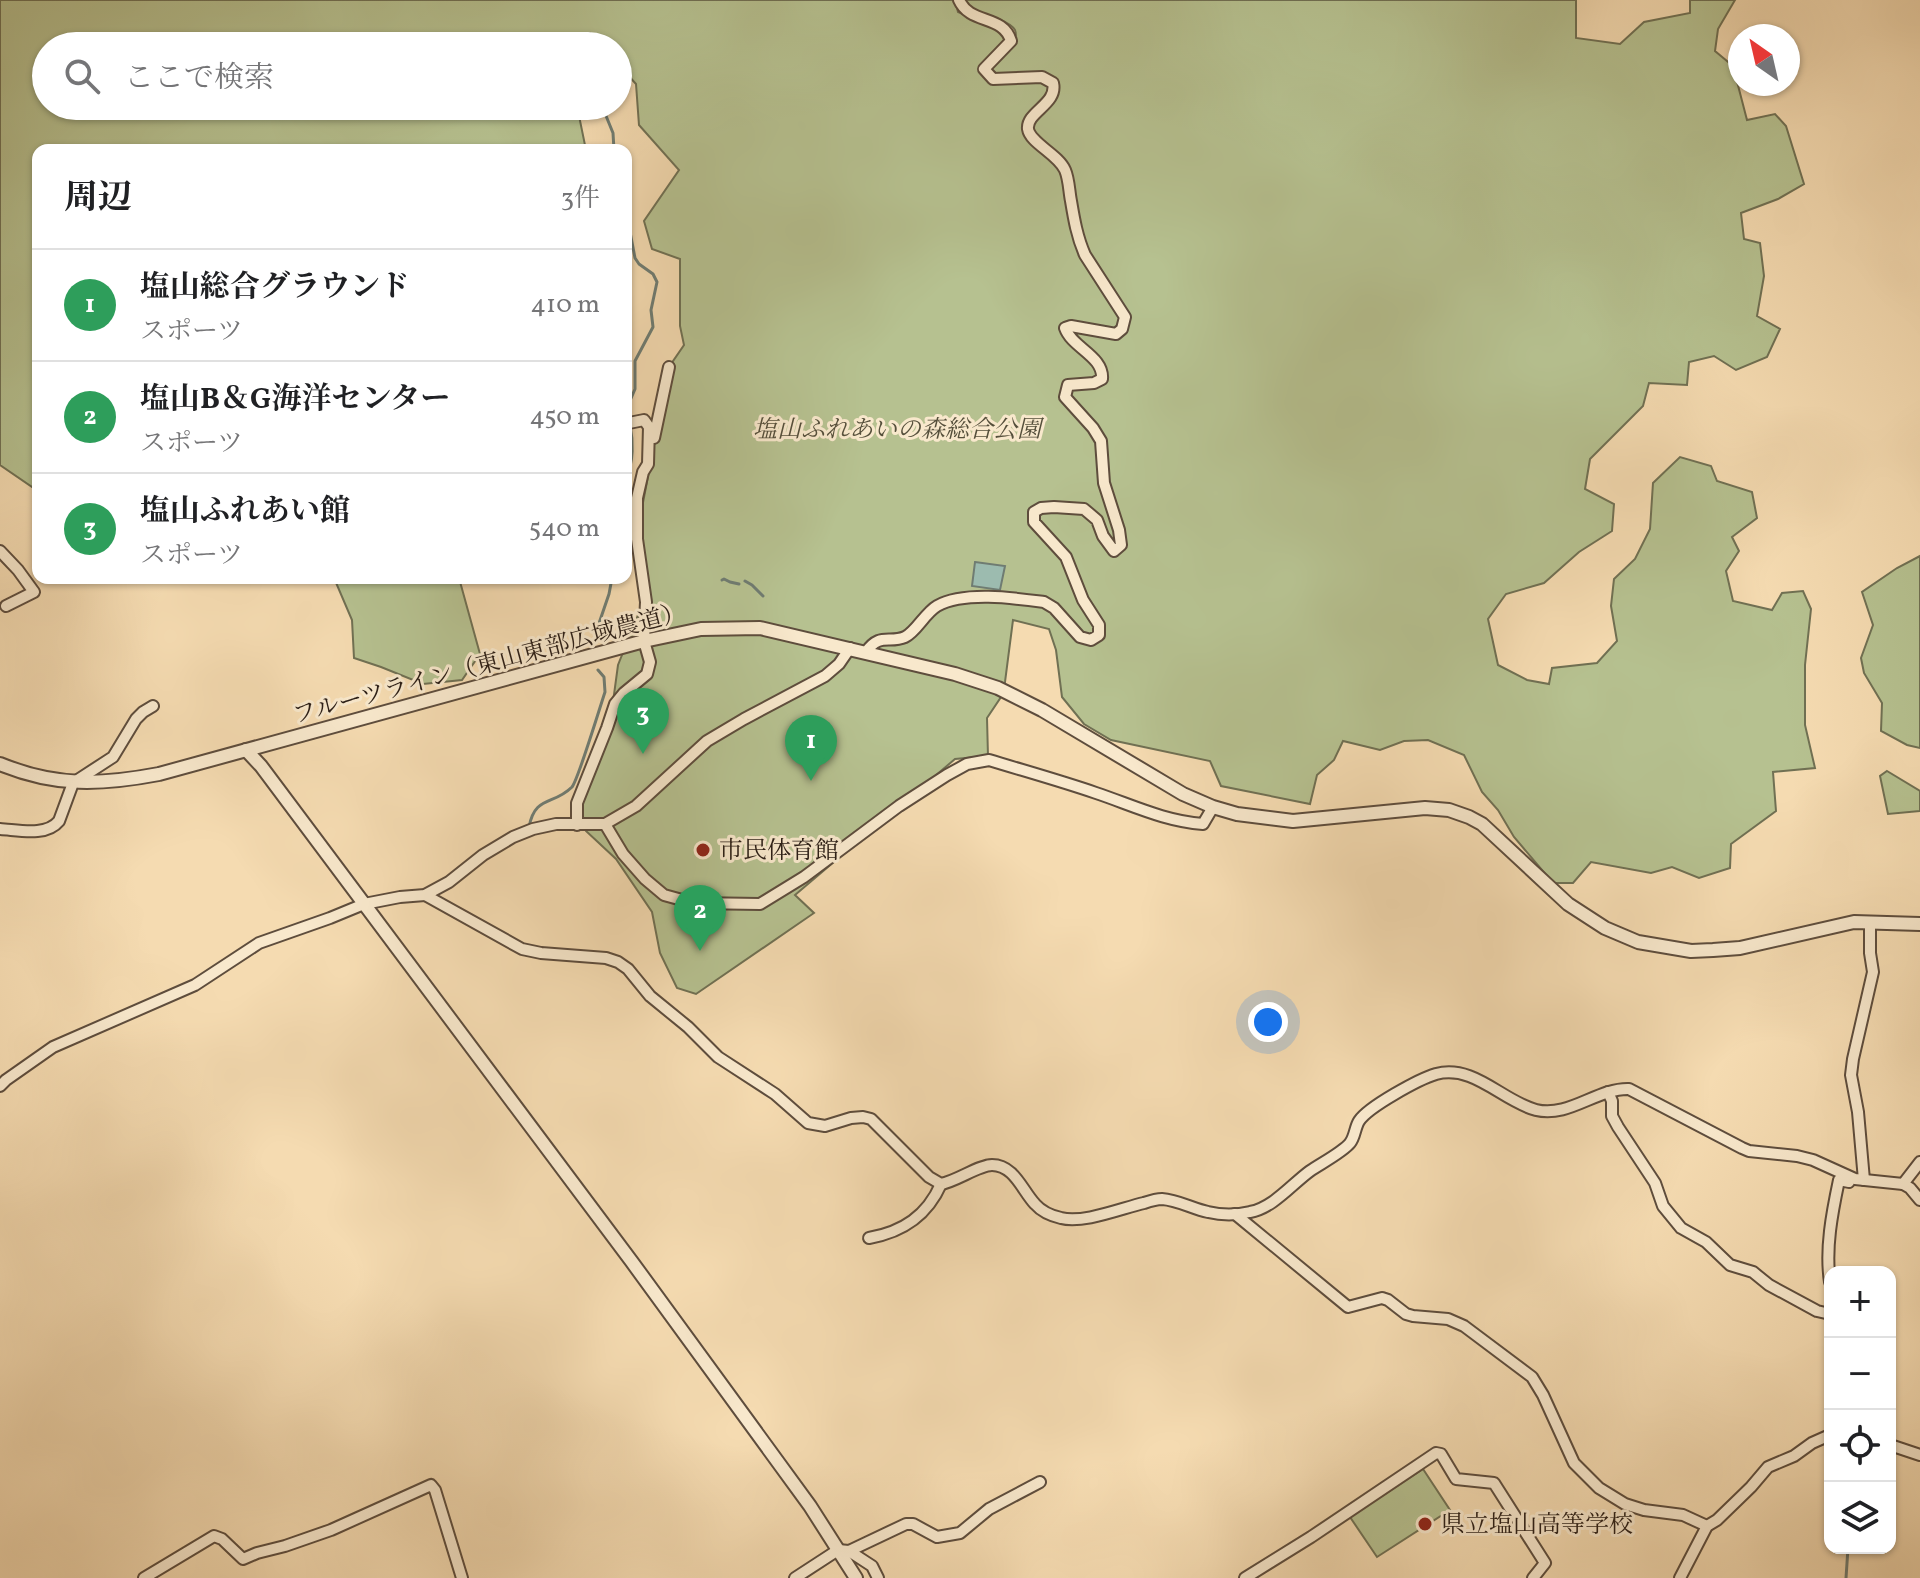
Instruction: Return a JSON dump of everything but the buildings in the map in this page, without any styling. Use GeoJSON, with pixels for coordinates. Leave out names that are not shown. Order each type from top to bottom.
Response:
{"type":"FeatureCollection","features":[{"type":"Feature","properties":{"kind":"street"},"geometry":{"type":"LineString","coordinates":[[866,652],[872,643],[906,636],[940,604],[969,597],[1044,602],[1054,608],[1080,637],[1091,640],[1099,635],[1099,625],[1083,600],[1066,557],[1034,522],[1034,512],[1054,507],[1084,509],[1097,520],[1103,536],[1114,551],[1121,545],[1104,483],[1101,441],[1065,397],[1068,385],[1094,383],[1102,379],[1102,371],[1069,338],[1065,328],[1071,326],[1116,334],[1122,329],[1125,317],[1080,243],[1066,171],[1055,156],[1029,133],[1030,121],[1053,95],[1053,83],[1042,77],[993,79],[984,69],[1011,41],[1010,36],[999,25],[967,13],[959,0]]}},
{"type":"Feature","properties":{"kind":"street"},"geometry":{"type":"LineString","coordinates":[[577,825],[577,803],[615,704],[647,674],[650,662],[644,641],[646,602],[632,517],[643,472],[648,464],[669,367]]}},
{"type":"Feature","properties":{"kind":"street"},"geometry":{"type":"LineString","coordinates":[[632,422],[644,420],[649,427],[648,464]]}},
{"type":"Feature","properties":{"kind":"street"},"geometry":{"type":"LineString","coordinates":[[0,551],[34,592],[6,606]]}},
{"type":"Feature","properties":{"kind":"street","name":"フルーツライン（東山東部広域農道）"},"geometry":{"type":"LineString","coordinates":[[0,764],[22,773],[73,783],[149,776],[644,641],[701,629],[745,627],[774,630],[850,648],[998,688],[1042,710],[1167,786],[1213,807],[1237,814],[1293,821],[1425,808],[1449,810],[1469,817],[1493,833],[1568,904],[1605,928],[1638,942],[1691,951],[1740,948],[1837,925],[1874,922]]}},
{"type":"Feature","properties":{"kind":"street"},"geometry":{"type":"LineString","coordinates":[[0,1086],[53,1047],[195,985],[259,943],[364,904],[425,895],[449,882],[483,855],[533,829],[556,824],[605,824],[636,806],[707,741],[825,676],[839,664],[850,648]]}},
{"type":"Feature","properties":{"kind":"street"},"geometry":{"type":"LineString","coordinates":[[0,829],[43,831],[55,826],[73,783],[113,757],[136,719],[153,706]]}},
{"type":"Feature","properties":{"kind":"street"},"geometry":{"type":"LineString","coordinates":[[246,750],[632,1262],[844,1551],[856,1578]]}},
{"type":"Feature","properties":{"kind":"street"},"geometry":{"type":"LineString","coordinates":[[605,824],[623,854],[664,895],[693,903],[760,904],[804,877],[899,806],[947,775],[977,761],[989,760],[1181,822],[1203,824],[1213,807]]}},
{"type":"Feature","properties":{"kind":"street"},"geometry":{"type":"LineString","coordinates":[[425,895],[522,949],[618,962],[628,969],[650,996],[718,1057],[775,1094],[808,1123],[825,1126],[851,1118],[871,1119],[929,1177],[941,1184],[986,1166],[1001,1167],[1013,1174],[1041,1210],[1068,1220],[1093,1217],[1163,1199],[1208,1212],[1252,1212],[1268,1204],[1350,1143],[1365,1114],[1407,1086],[1436,1074],[1453,1072],[1469,1076],[1513,1101],[1547,1111],[1563,1110],[1608,1092],[1634,1090],[1749,1151],[1813,1160],[1860,1180]]}},
{"type":"Feature","properties":{"kind":"street"},"geometry":{"type":"LineString","coordinates":[[1860,1180],[1858,1112],[1851,1075],[1873,972],[1870,953],[1874,922],[1920,924]]}},
{"type":"Feature","properties":{"kind":"street"},"geometry":{"type":"LineString","coordinates":[[1608,1092],[1612,1101],[1612,1116],[1655,1183],[1663,1206],[1681,1228],[1706,1242],[1730,1265],[1753,1272],[1769,1285],[1824,1313]]}},
{"type":"Feature","properties":{"kind":"street"},"geometry":{"type":"LineString","coordinates":[[1903,1184],[1920,1162]]}},
{"type":"Feature","properties":{"kind":"street"},"geometry":{"type":"LineString","coordinates":[[1828,1266],[1831,1223],[1839,1180],[1903,1184],[1920,1200]]}},
{"type":"Feature","properties":{"kind":"street"},"geometry":{"type":"LineString","coordinates":[[869,1238],[893,1233],[919,1217],[941,1184]]}},
{"type":"Feature","properties":{"kind":"street"},"geometry":{"type":"LineString","coordinates":[[1235,1214],[1343,1304],[1353,1307],[1382,1298],[1406,1314],[1448,1319],[1464,1326],[1532,1377],[1574,1463],[1599,1488],[1625,1504],[1683,1515],[1707,1526]]}},
{"type":"Feature","properties":{"kind":"street"},"geometry":{"type":"LineString","coordinates":[[1680,1578],[1707,1526],[1717,1520],[1768,1467],[1824,1438]]}},
{"type":"Feature","properties":{"kind":"street"},"geometry":{"type":"LineString","coordinates":[[1896,1447],[1920,1455]]}},
{"type":"Feature","properties":{"kind":"street"},"geometry":{"type":"LineString","coordinates":[[1245,1578],[1436,1453],[1441,1454],[1456,1479],[1494,1483],[1545,1563],[1533,1578]]}},
{"type":"Feature","properties":{"kind":"street"},"geometry":{"type":"LineString","coordinates":[[795,1578],[844,1551],[906,1524],[913,1524],[937,1537],[960,1533],[989,1509],[1040,1482]]}},
{"type":"Feature","properties":{"kind":"street"},"geometry":{"type":"LineString","coordinates":[[144,1578],[214,1536],[222,1539],[243,1559],[331,1530],[431,1485],[462,1578]]}},
{"type":"Feature","properties":{"kind":"street"},"geometry":{"type":"LineString","coordinates":[[844,1551],[872,1566],[878,1578]]}},
{"type":"Feature","properties":{"kind":"green space","name":"塩山ふれあいの森総合公園"},"geometry":{"type":"Polygon","coordinates":[[[0,0],[955,0],[958,12],[997,28],[1006,35],[1003,43],[1013,43],[1016,34],[1012,26],[967,8],[964,0],[1576,0],[1576,38],[1620,44],[1644,22],[1690,13],[1690,0],[1735,0],[1718,29],[1715,51],[1728,62],[1728,96],[1741,96],[1747,120],[1775,114],[1786,126],[1804,184],[1778,199],[1741,213],[1744,239],[1760,243],[1764,276],[1757,316],[1780,329],[1767,357],[1736,370],[1714,356],[1689,362],[1687,385],[1649,383],[1643,406],[1590,459],[1585,489],[1614,504],[1612,531],[1579,552],[1544,583],[1506,594],[1488,619],[1498,665],[1527,680],[1549,684],[1552,668],[1597,663],[1617,641],[1611,606],[1614,579],[1635,559],[1650,529],[1653,483],[1680,457],[1711,466],[1717,481],[1752,492],[1757,518],[1732,537],[1739,551],[1726,571],[1733,601],[1772,610],[1782,593],[1803,591],[1811,609],[1805,665],[1805,725],[1815,768],[1773,772],[1776,811],[1731,844],[1730,868],[1699,878],[1672,867],[1651,873],[1591,862],[1573,883],[1553,883],[1514,837],[1498,810],[1482,792],[1464,755],[1428,740],[1404,741],[1380,750],[1343,741],[1334,760],[1317,775],[1310,804],[1221,786],[1210,761],[1111,740],[1084,724],[1062,697],[1056,650],[1049,629],[1013,620],[1005,682],[1001,697],[987,718],[988,756],[955,759],[795,895],[814,913],[696,994],[677,988],[660,953],[652,912],[616,859],[586,831],[578,803],[613,702],[618,665],[640,610],[641,513],[669,367],[684,345],[680,326],[680,259],[652,249],[644,221],[679,170],[639,125],[636,84],[632,80],[632,32],[32,32],[32,120],[580,120],[585,144],[32,144],[32,487],[0,465],[0,0]]]}},
{"type":"Feature","properties":{"kind":"green space"},"geometry":{"type":"Polygon","coordinates":[[[1920,556],[1920,748],[1907,745],[1881,731],[1882,703],[1864,673],[1861,658],[1873,625],[1862,592],[1920,556]]]}},
{"type":"Feature","properties":{"kind":"green space"},"geometry":{"type":"Polygon","coordinates":[[[337,584],[461,584],[480,654],[462,680],[423,684],[354,658],[352,620],[337,584]]]}},
{"type":"Feature","properties":{"kind":"green space"},"geometry":{"type":"Polygon","coordinates":[[[1887,771],[1920,791],[1920,811],[1888,814],[1880,776],[1887,771]]]}},
{"type":"Feature","properties":{"kind":"green space"},"geometry":{"type":"Polygon","coordinates":[[[1423,1469],[1450,1510],[1377,1557],[1350,1517],[1423,1469]]]}},
{"type":"Feature","properties":{"kind":"shaded area"},"geometry":{"type":"Polygon","coordinates":[[[975,562],[1005,566],[1000,590],[972,586],[975,562]]]}},
{"type":"Feature","properties":{"kind":"waterway"},"geometry":{"type":"LineString","coordinates":[[608,120],[614,144]]}},
{"type":"Feature","properties":{"kind":"waterway"},"geometry":{"type":"LineString","coordinates":[[632,242],[635,258],[653,274],[657,282],[651,310],[653,327],[635,361],[632,396]]}},
{"type":"Feature","properties":{"kind":"waterway"},"geometry":{"type":"LineString","coordinates":[[632,437],[632,451]]}},
{"type":"Feature","properties":{"kind":"waterway"},"geometry":{"type":"LineString","coordinates":[[722,580],[739,584]]}},
{"type":"Feature","properties":{"kind":"waterway"},"geometry":{"type":"LineString","coordinates":[[745,581],[763,596]]}},
{"type":"Feature","properties":{"kind":"waterway"},"geometry":{"type":"LineString","coordinates":[[595,635],[611,584]]}},
{"type":"Feature","properties":{"kind":"waterway"},"geometry":{"type":"LineString","coordinates":[[529,827],[540,805],[565,793],[575,782],[605,692],[604,677],[598,670]]}},
{"type":"Feature","properties":{"kind":"waterway"},"geometry":{"type":"LineString","coordinates":[[1846,1578],[1848,1554]]}},
{"type":"Feature","properties":{"kind":"place","name":"塩山ふれあい館"},"geometry":{"type":"Point","coordinates":[643,754]}},
{"type":"Feature","properties":{"kind":"place","name":"塩山総合グラウンド"},"geometry":{"type":"Point","coordinates":[811,781]}},
{"type":"Feature","properties":{"kind":"place","name":"市民体育館"},"geometry":{"type":"Point","coordinates":[703,850]}},
{"type":"Feature","properties":{"kind":"place","name":"塩山B＆G海洋センター"},"geometry":{"type":"Point","coordinates":[700,951]}},
{"type":"Feature","properties":{"kind":"place","name":"県立塩山高等学校"},"geometry":{"type":"Point","coordinates":[1425,1524]}}]}
